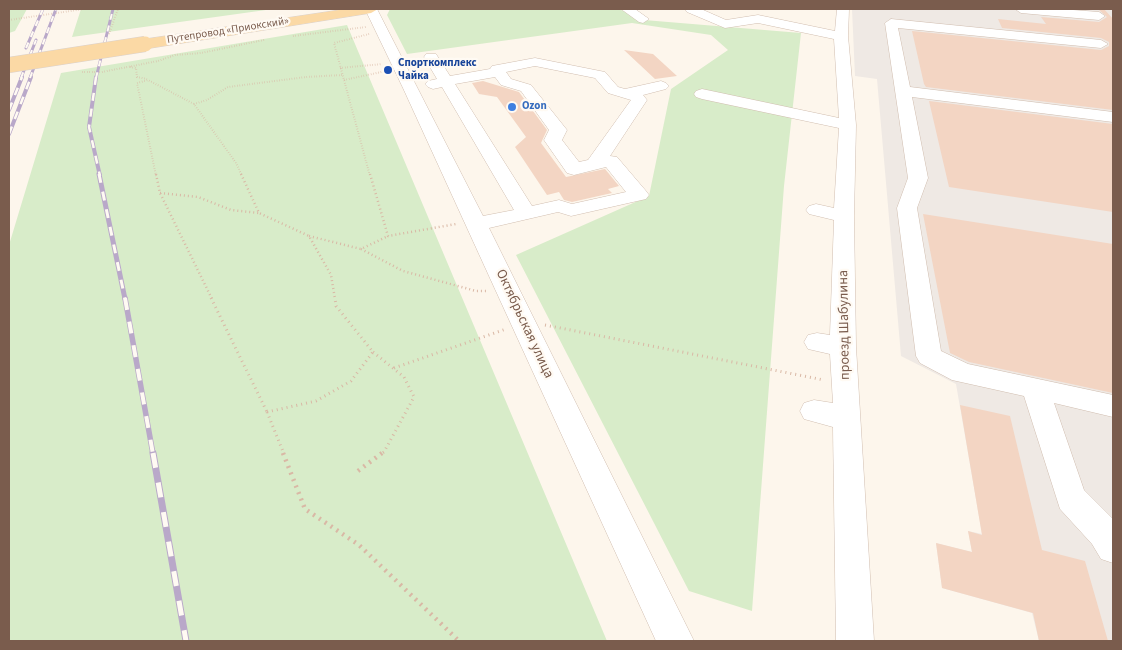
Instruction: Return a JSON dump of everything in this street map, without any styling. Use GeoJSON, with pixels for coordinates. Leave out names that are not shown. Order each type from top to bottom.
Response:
{"type":"FeatureCollection","features":[{"type":"Feature","properties":{"kind":"main road","name":"Путепровод «Приокский»"},"geometry":{"type":"LineString","coordinates":[[145,41],[334,9]]}},
{"type":"Feature","properties":{"kind":"main road","name":"Путепровод «Приокский»"},"geometry":{"type":"LineString","coordinates":[[145,41],[370,15]]}},
{"type":"Feature","properties":{"kind":"main road"},"geometry":{"type":"LineString","coordinates":[[9,59],[145,41]]}},
{"type":"Feature","properties":{"kind":"main road"},"geometry":{"type":"LineString","coordinates":[[9,65],[145,41]]}},
{"type":"Feature","properties":{"kind":"street"},"geometry":{"type":"LineString","coordinates":[[627,9],[643,19]]}},
{"type":"Feature","properties":{"kind":"street"},"geometry":{"type":"LineString","coordinates":[[691,9],[725,24],[758,19]]}},
{"type":"Feature","properties":{"kind":"street"},"geometry":{"type":"LineString","coordinates":[[737,9],[758,19],[841,36]]}},
{"type":"Feature","properties":{"kind":"street","name":"проезд Шабулина"},"geometry":{"type":"LineString","coordinates":[[843,9],[841,36],[848,124],[844,216],[843,347],[855,641]]}},
{"type":"Feature","properties":{"kind":"street"},"geometry":{"type":"LineString","coordinates":[[1021,9],[1098,16]]}},
{"type":"Feature","properties":{"kind":"street","name":"Октябрьская улица"},"geometry":{"type":"LineString","coordinates":[[370,15],[411,88],[675,641]]}},
{"type":"Feature","properties":{"kind":"street"},"geometry":{"type":"LineString","coordinates":[[1101,44],[891,22],[918,178],[907,208],[929,356],[962,373],[1113,406]]}},
{"type":"Feature","properties":{"kind":"street"},"geometry":{"type":"LineString","coordinates":[[431,57],[448,82],[526,213]]}},
{"type":"Feature","properties":{"kind":"street"},"geometry":{"type":"LineString","coordinates":[[476,222],[559,206],[571,210],[639,195],[610,161],[574,169],[553,140],[558,130],[526,88],[506,82],[497,69],[535,62],[600,75],[618,92],[632,93],[661,86]]}},
{"type":"Feature","properties":{"kind":"street"},"geometry":{"type":"LineString","coordinates":[[411,88],[499,72]]}},
{"type":"Feature","properties":{"kind":"street"},"geometry":{"type":"LineString","coordinates":[[902,91],[1113,117]]}},
{"type":"Feature","properties":{"kind":"street"},"geometry":{"type":"LineString","coordinates":[[594,164],[639,100],[632,93]]}},
{"type":"Feature","properties":{"kind":"street"},"geometry":{"type":"LineString","coordinates":[[702,94],[848,124]]}},
{"type":"Feature","properties":{"kind":"street"},"geometry":{"type":"LineString","coordinates":[[816,210],[844,216]]}},
{"type":"Feature","properties":{"kind":"street"},"geometry":{"type":"LineString","coordinates":[[817,342],[843,347]]}},
{"type":"Feature","properties":{"kind":"street"},"geometry":{"type":"LineString","coordinates":[[1035,388],[1071,499],[1104,533],[1113,547]]}},
{"type":"Feature","properties":{"kind":"street"},"geometry":{"type":"LineString","coordinates":[[814,411],[846,418]]}},
{"type":"Feature","properties":{"kind":"path"},"geometry":{"type":"LineString","coordinates":[[9,20],[84,9]]}},
{"type":"Feature","properties":{"kind":"path"},"geometry":{"type":"LineString","coordinates":[[291,36],[370,15]]}},
{"type":"Feature","properties":{"kind":"path"},"geometry":{"type":"LineString","coordinates":[[372,33],[334,43],[383,224],[388,236]]}},
{"type":"Feature","properties":{"kind":"path"},"geometry":{"type":"LineString","coordinates":[[78,71],[102,72],[175,55],[201,53],[265,40]]}},
{"type":"Feature","properties":{"kind":"path"},"geometry":{"type":"LineString","coordinates":[[340,68],[385,63]]}},
{"type":"Feature","properties":{"kind":"path"},"geometry":{"type":"LineString","coordinates":[[126,67],[136,68],[137,77],[148,80],[194,104],[236,163],[260,213]]}},
{"type":"Feature","properties":{"kind":"path"},"geometry":{"type":"LineString","coordinates":[[344,80],[388,70]]}},
{"type":"Feature","properties":{"kind":"path"},"geometry":{"type":"LineString","coordinates":[[194,104],[207,100],[228,87],[306,77],[342,75]]}},
{"type":"Feature","properties":{"kind":"path"},"geometry":{"type":"LineString","coordinates":[[148,80],[137,83],[160,193],[267,412],[305,509],[359,545],[459,641]]}},
{"type":"Feature","properties":{"kind":"path"},"geometry":{"type":"LineString","coordinates":[[160,193],[198,197],[231,210],[260,213],[309,236],[360,249],[403,271],[476,291],[508,290]]}},
{"type":"Feature","properties":{"kind":"path"},"geometry":{"type":"LineString","coordinates":[[360,249],[388,236],[476,222]]}},
{"type":"Feature","properties":{"kind":"path"},"geometry":{"type":"LineString","coordinates":[[309,236],[331,275],[336,306],[373,352],[404,377],[414,397],[384,452],[358,471]]}},
{"type":"Feature","properties":{"kind":"path"},"geometry":{"type":"LineString","coordinates":[[393,368],[523,322],[846,385]]}},
{"type":"Feature","properties":{"kind":"path"},"geometry":{"type":"LineString","coordinates":[[267,412],[316,401],[351,381],[373,352]]}},
{"type":"Feature","properties":{"kind":"shaded area"},"geometry":{"type":"Polygon","coordinates":[[[852,9],[1113,9],[1113,641],[1039,641],[1032,613],[942,588],[936,543],[972,552],[968,531],[982,534],[956,384],[901,356],[877,79],[855,76],[852,9]]]}},
{"type":"Feature","properties":{"kind":"green space"},"geometry":{"type":"Polygon","coordinates":[[[9,9],[27,9],[15,31],[9,33],[9,9]]]}},
{"type":"Feature","properties":{"kind":"green space"},"geometry":{"type":"Polygon","coordinates":[[[81,9],[273,9],[72,37],[81,9]]]}},
{"type":"Feature","properties":{"kind":"green space"},"geometry":{"type":"Polygon","coordinates":[[[390,9],[619,9],[644,20],[801,33],[784,186],[752,611],[689,591],[516,255],[649,196],[671,89],[728,50],[711,35],[632,23],[407,54],[387,15],[390,9]]]}},
{"type":"Feature","properties":{"kind":"green space"},"geometry":{"type":"Polygon","coordinates":[[[347,25],[607,641],[9,641],[9,245],[61,73],[347,25]]]}},
{"type":"Feature","properties":{"kind":"building"},"geometry":{"type":"Polygon","coordinates":[[[1081,9],[1104,9],[1113,19],[1113,110],[926,87],[924,84],[912,31],[1101,50],[1109,46],[1109,42],[1101,38],[1002,28],[998,19],[1046,24],[1041,17],[1099,22],[1107,17],[1099,10],[1081,9]]]}},
{"type":"Feature","properties":{"kind":"building"},"geometry":{"type":"Polygon","coordinates":[[[624,50],[653,54],[677,76],[655,79],[624,50]]]}},
{"type":"Feature","properties":{"kind":"building"},"geometry":{"type":"Polygon","coordinates":[[[483,81],[519,92],[547,130],[541,143],[566,177],[605,169],[619,186],[608,189],[612,193],[572,202],[564,200],[559,192],[547,195],[515,147],[526,137],[497,97],[479,94],[472,83],[483,81]]]}},
{"type":"Feature","properties":{"kind":"building"},"geometry":{"type":"Polygon","coordinates":[[[929,101],[1113,124],[1113,212],[949,187],[929,101]]]}},
{"type":"Feature","properties":{"kind":"building"},"geometry":{"type":"Polygon","coordinates":[[[923,214],[1113,244],[1113,393],[969,362],[950,353],[923,214]]]}},
{"type":"Feature","properties":{"kind":"building"},"geometry":{"type":"Polygon","coordinates":[[[960,405],[1010,416],[1042,550],[1085,561],[1108,641],[1039,641],[1033,613],[942,588],[936,543],[972,552],[968,531],[982,535],[960,405]]]}},
{"type":"Feature","properties":{"kind":"railway"},"geometry":{"type":"LineString","coordinates":[[26,48],[43,9]]}},
{"type":"Feature","properties":{"kind":"railway"},"geometry":{"type":"LineString","coordinates":[[30,78],[56,9]]}},
{"type":"Feature","properties":{"kind":"railway"},"geometry":{"type":"LineString","coordinates":[[96,78],[113,9]]}},
{"type":"Feature","properties":{"kind":"railway"},"geometry":{"type":"LineString","coordinates":[[21,78],[36,40]]}},
{"type":"Feature","properties":{"kind":"railway"},"geometry":{"type":"LineString","coordinates":[[9,110],[22,77]]}},
{"type":"Feature","properties":{"kind":"railway"},"geometry":{"type":"LineString","coordinates":[[9,134],[31,77]]}},
{"type":"Feature","properties":{"kind":"railway"},"geometry":{"type":"LineString","coordinates":[[96,77],[89,127],[100,176]]}},
{"type":"Feature","properties":{"kind":"railway"},"geometry":{"type":"LineString","coordinates":[[99,174],[125,299]]}},
{"type":"Feature","properties":{"kind":"railway"},"geometry":{"type":"LineString","coordinates":[[125,298],[153,454]]}},
{"type":"Feature","properties":{"kind":"railway"},"geometry":{"type":"LineString","coordinates":[[153,453],[186,641]]}},
{"type":"Feature","properties":{"kind":"place","name":"Спорткомплекс Чайка"},"geometry":{"type":"Point","coordinates":[388,70]}},
{"type":"Feature","properties":{"kind":"place","name":"Ozon"},"geometry":{"type":"Point","coordinates":[512,107]}}]}
